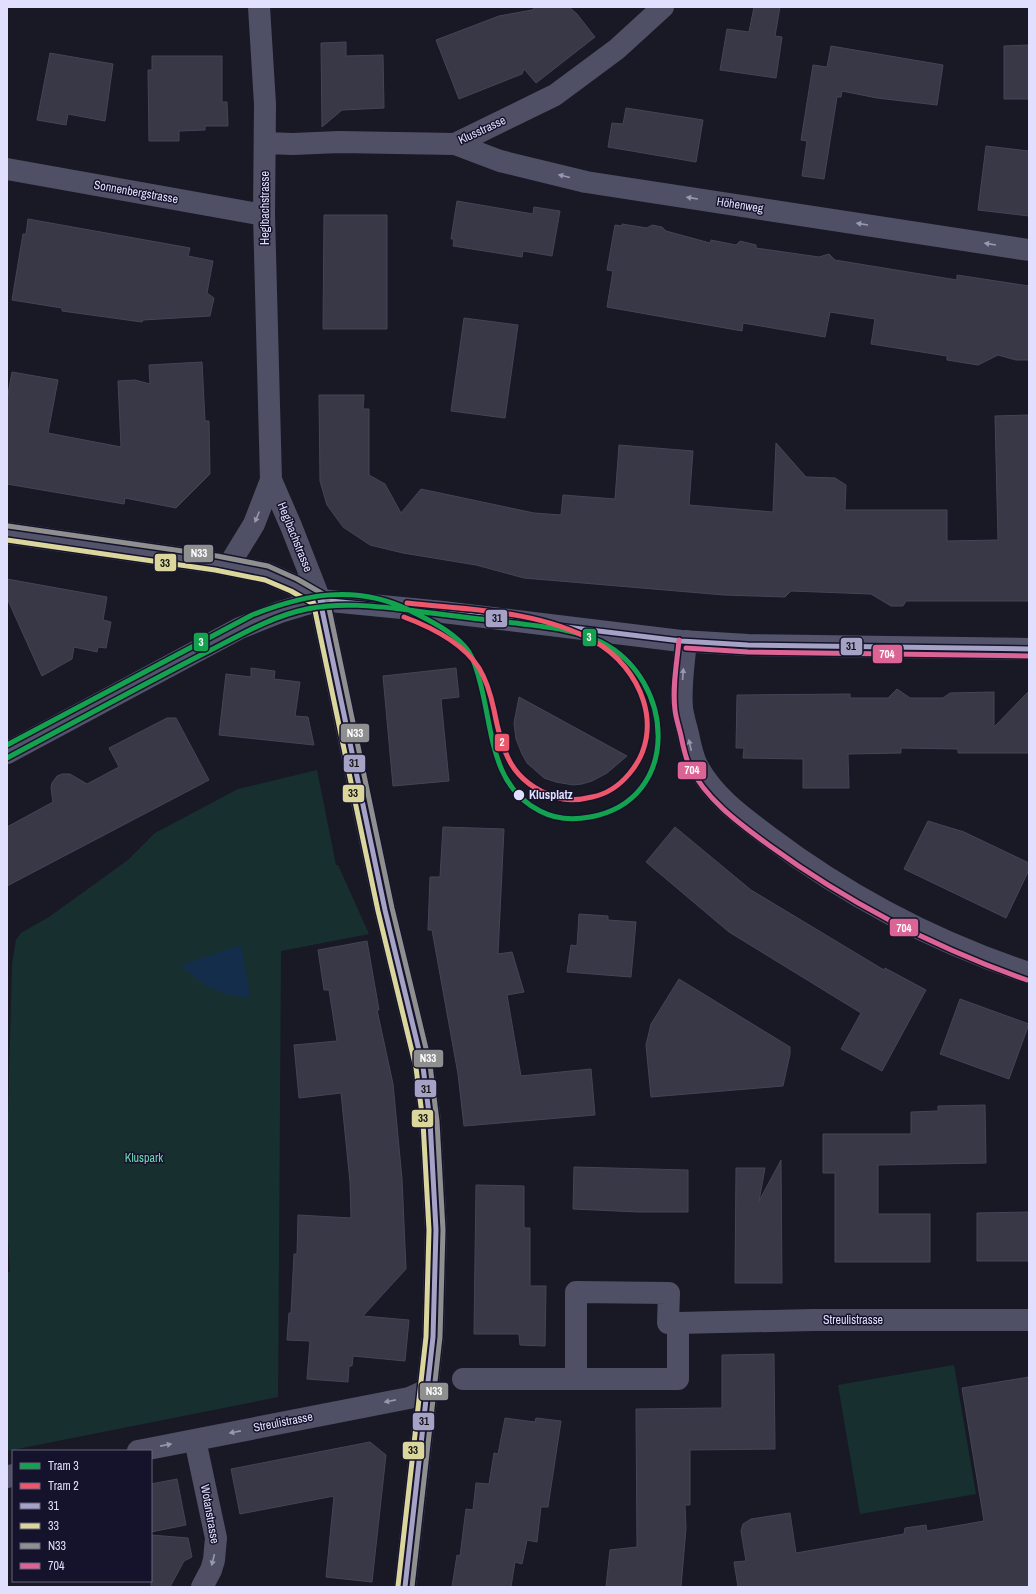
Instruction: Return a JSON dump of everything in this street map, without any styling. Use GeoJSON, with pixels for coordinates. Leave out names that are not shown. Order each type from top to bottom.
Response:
{"type":"FeatureCollection","features":[{"type":"Feature","properties":{"kind":"main road"},"geometry":{"type":"LineString","coordinates":[[7,533],[228,565],[267,573],[294,585],[320,600]]}},
{"type":"Feature","properties":{"kind":"main road"},"geometry":{"type":"LineString","coordinates":[[7,754],[240,628],[280,612],[320,600],[403,608],[686,641],[748,645],[1029,649]]}},
{"type":"Feature","properties":{"kind":"main road","name":"Hegibachstrasse"},"geometry":{"type":"LineString","coordinates":[[320,600],[385,910],[422,1067],[429,1113],[434,1175],[436,1230],[433,1337],[405,1587]]}},
{"type":"Feature","properties":{"kind":"street","name":"Hegibachstrasse"},"geometry":{"type":"LineString","coordinates":[[259,7],[265,104],[264,215],[271,480],[320,600]]}},
{"type":"Feature","properties":{"kind":"street","name":"Klusstrasse"},"geometry":{"type":"LineString","coordinates":[[265,143],[293,144],[339,142],[454,144],[555,94],[617,49],[662,7]]}},
{"type":"Feature","properties":{"kind":"street","name":"Höhenweg"},"geometry":{"type":"LineString","coordinates":[[454,144],[500,161],[586,182],[1029,250]]}},
{"type":"Feature","properties":{"kind":"street","name":"Sonnenbergstrasse"},"geometry":{"type":"LineString","coordinates":[[7,169],[264,215]]}},
{"type":"Feature","properties":{"kind":"street","name":"Hegibachstrasse"},"geometry":{"type":"LineString","coordinates":[[228,565],[254,524],[271,480]]}},
{"type":"Feature","properties":{"kind":"street"},"geometry":{"type":"LineString","coordinates":[[686,641],[682,708],[693,756],[705,779],[725,801],[752,824],[788,851],[847,890],[905,922],[946,941],[1004,965],[1029,973]]}},
{"type":"Feature","properties":{"kind":"street"},"geometry":{"type":"LineString","coordinates":[[463,1379],[576,1379],[678,1379],[678,1323],[668,1323],[669,1293],[576,1292],[576,1379]]}},
{"type":"Feature","properties":{"kind":"street","name":"Streulistrasse"},"geometry":{"type":"LineString","coordinates":[[678,1323],[813,1320],[1029,1320]]}},
{"type":"Feature","properties":{"kind":"street","name":"Streulistrasse"},"geometry":{"type":"LineString","coordinates":[[143,1450],[409,1398],[427,1390]]}},
{"type":"Feature","properties":{"kind":"street","name":"Wotanstrasse"},"geometry":{"type":"LineString","coordinates":[[195,1440],[216,1538],[214,1560],[211,1570],[202,1587]]}},
{"type":"Feature","properties":{"kind":"green space","name":"Kluspark"},"geometry":{"type":"Polygon","coordinates":[[[317,770],[336,865],[338,865],[369,934],[281,951],[278,1397],[7,1451],[7,1272],[10,1272],[7,1219],[7,1156],[12,965],[16,940],[21,933],[49,917],[128,860],[155,833],[238,789],[317,770]]]}},
{"type":"Feature","properties":{"kind":"green space"},"geometry":{"type":"Polygon","coordinates":[[[954,1365],[976,1494],[860,1514],[838,1385],[954,1365]]]}},
{"type":"Feature","properties":{"kind":"water"},"geometry":{"type":"Polygon","coordinates":[[[241,945],[251,998],[230,995],[213,989],[197,979],[181,965],[241,945]]]}},
{"type":"Feature","properties":{"kind":"building"},"geometry":{"type":"Polygon","coordinates":[[[536,7],[569,7],[577,14],[595,37],[536,83],[524,69],[522,74],[459,99],[436,40],[499,16],[532,10],[536,7]]]}},
{"type":"Feature","properties":{"kind":"building"},"geometry":{"type":"Polygon","coordinates":[[[754,7],[780,7],[775,36],[782,37],[776,78],[720,70],[727,29],[749,32],[754,7]]]}},
{"type":"Feature","properties":{"kind":"building"},"geometry":{"type":"Polygon","coordinates":[[[346,42],[346,56],[383,55],[384,108],[342,110],[322,127],[321,43],[346,42]]]}},
{"type":"Feature","properties":{"kind":"building"},"geometry":{"type":"Polygon","coordinates":[[[1029,45],[1029,99],[1004,99],[1004,46],[1029,45]]]}},
{"type":"Feature","properties":{"kind":"building"},"geometry":{"type":"Polygon","coordinates":[[[831,46],[943,65],[937,105],[877,98],[842,91],[841,97],[837,97],[824,179],[802,176],[807,141],[801,140],[813,65],[827,67],[831,46]]]}},
{"type":"Feature","properties":{"kind":"building"},"geometry":{"type":"Polygon","coordinates":[[[50,53],[113,64],[105,121],[68,114],[66,125],[37,120],[50,53]]]}},
{"type":"Feature","properties":{"kind":"building"},"geometry":{"type":"Polygon","coordinates":[[[152,56],[222,56],[222,102],[227,102],[228,126],[205,126],[205,130],[179,131],[179,141],[149,141],[148,70],[152,70],[152,56]]]}},
{"type":"Feature","properties":{"kind":"building"},"geometry":{"type":"Polygon","coordinates":[[[626,108],[703,120],[696,162],[608,147],[612,123],[623,124],[626,108]]]}},
{"type":"Feature","properties":{"kind":"building"},"geometry":{"type":"Polygon","coordinates":[[[986,146],[1029,151],[1029,216],[978,210],[986,146]]]}},
{"type":"Feature","properties":{"kind":"building"},"geometry":{"type":"Polygon","coordinates":[[[457,201],[533,214],[534,207],[560,211],[552,256],[523,251],[522,257],[453,246],[454,239],[451,239],[457,201]]]}},
{"type":"Feature","properties":{"kind":"building"},"geometry":{"type":"Polygon","coordinates":[[[324,215],[387,215],[387,329],[323,329],[324,215]]]}},
{"type":"Feature","properties":{"kind":"building"},"geometry":{"type":"Polygon","coordinates":[[[28,219],[190,248],[188,256],[213,261],[207,293],[214,298],[210,316],[143,320],[142,322],[62,311],[62,308],[12,300],[23,234],[26,234],[28,219]]]}},
{"type":"Feature","properties":{"kind":"building"},"geometry":{"type":"Polygon","coordinates":[[[622,224],[647,228],[652,225],[662,227],[666,231],[710,243],[711,240],[736,245],[740,241],[756,245],[756,248],[819,257],[829,254],[835,260],[957,280],[957,275],[1029,286],[1029,360],[1016,360],[998,355],[978,365],[947,360],[947,356],[871,344],[875,319],[830,312],[825,337],[743,323],[742,331],[607,307],[613,271],[607,270],[615,225],[622,226],[622,224]]]}},
{"type":"Feature","properties":{"kind":"building"},"geometry":{"type":"Polygon","coordinates":[[[464,318],[518,325],[505,418],[451,411],[464,318]]]}},
{"type":"Feature","properties":{"kind":"building"},"geometry":{"type":"Polygon","coordinates":[[[202,362],[205,421],[209,421],[210,474],[176,508],[125,498],[124,504],[7,484],[7,400],[12,372],[58,380],[48,433],[121,447],[118,381],[135,380],[150,384],[149,365],[202,362]]]}},
{"type":"Feature","properties":{"kind":"building"},"geometry":{"type":"Polygon","coordinates":[[[319,395],[364,395],[363,409],[369,409],[369,475],[385,484],[401,513],[421,489],[534,513],[561,515],[563,495],[615,499],[619,445],[693,451],[689,505],[773,512],[776,443],[806,477],[835,478],[846,485],[845,510],[947,510],[947,541],[998,540],[995,416],[1029,415],[1029,601],[906,601],[903,606],[891,606],[871,594],[791,591],[785,597],[724,595],[524,578],[476,565],[403,553],[370,545],[343,527],[327,505],[320,481],[319,395]]]}},
{"type":"Feature","properties":{"kind":"building"},"geometry":{"type":"Polygon","coordinates":[[[7,579],[107,597],[103,620],[111,622],[106,648],[98,647],[97,652],[74,647],[72,659],[42,676],[7,598],[7,579]]]}},
{"type":"Feature","properties":{"kind":"building"},"geometry":{"type":"Polygon","coordinates":[[[251,668],[275,671],[274,679],[300,682],[295,716],[308,717],[314,745],[219,735],[226,674],[251,677],[251,668]]]}},
{"type":"Feature","properties":{"kind":"building"},"geometry":{"type":"Polygon","coordinates":[[[456,668],[459,697],[441,699],[449,781],[393,786],[383,676],[456,668]]]}},
{"type":"Feature","properties":{"kind":"building"},"geometry":{"type":"Polygon","coordinates":[[[897,689],[910,698],[943,698],[950,693],[994,692],[994,727],[1029,691],[1029,753],[958,753],[958,749],[901,748],[901,753],[848,754],[849,788],[803,788],[803,759],[743,758],[744,748],[736,748],[737,695],[850,694],[850,698],[888,698],[897,689]]]}},
{"type":"Feature","properties":{"kind":"building"},"geometry":{"type":"Polygon","coordinates":[[[519,697],[627,756],[607,773],[592,781],[582,784],[573,785],[544,778],[527,763],[516,739],[514,723],[519,697]]]}},
{"type":"Feature","properties":{"kind":"building"},"geometry":{"type":"Polygon","coordinates":[[[167,718],[176,718],[209,780],[7,886],[7,827],[53,802],[51,788],[52,783],[57,776],[62,774],[70,774],[87,784],[119,767],[109,748],[167,718]]]}},
{"type":"Feature","properties":{"kind":"building"},"geometry":{"type":"Polygon","coordinates":[[[928,821],[964,832],[1029,863],[1029,870],[1006,918],[904,869],[928,821]]]}},
{"type":"Feature","properties":{"kind":"building"},"geometry":{"type":"Polygon","coordinates":[[[443,827],[504,829],[498,954],[512,952],[524,992],[507,995],[521,1076],[591,1069],[595,1115],[464,1126],[458,1074],[432,930],[428,930],[430,877],[440,877],[443,827]]]}},
{"type":"Feature","properties":{"kind":"building"},"geometry":{"type":"Polygon","coordinates":[[[675,827],[751,890],[884,970],[885,968],[926,990],[882,1071],[841,1049],[861,1013],[729,932],[646,862],[675,827]]]}},
{"type":"Feature","properties":{"kind":"building"},"geometry":{"type":"Polygon","coordinates":[[[579,914],[608,916],[608,920],[636,922],[631,977],[567,972],[571,945],[577,946],[579,914]]]}},
{"type":"Feature","properties":{"kind":"building"},"geometry":{"type":"Polygon","coordinates":[[[367,941],[379,1010],[377,1010],[393,1084],[402,1179],[406,1269],[363,1316],[409,1320],[405,1361],[353,1356],[352,1366],[349,1366],[348,1382],[307,1379],[310,1341],[287,1340],[289,1313],[291,1313],[294,1254],[297,1254],[298,1215],[351,1218],[350,1182],[341,1093],[299,1098],[294,1045],[337,1041],[329,990],[324,990],[318,950],[367,941]]]}},
{"type":"Feature","properties":{"kind":"building"},"geometry":{"type":"Polygon","coordinates":[[[679,979],[790,1047],[790,1054],[783,1086],[651,1097],[646,1045],[651,1024],[679,979]]]}},
{"type":"Feature","properties":{"kind":"building"},"geometry":{"type":"Polygon","coordinates":[[[960,999],[1029,1024],[1009,1079],[940,1054],[960,999]]]}},
{"type":"Feature","properties":{"kind":"building"},"geometry":{"type":"Polygon","coordinates":[[[985,1105],[986,1163],[878,1165],[878,1214],[930,1214],[930,1262],[835,1262],[835,1173],[823,1173],[823,1134],[911,1134],[911,1112],[938,1111],[938,1106],[985,1105]]]}},
{"type":"Feature","properties":{"kind":"building"},"geometry":{"type":"Polygon","coordinates":[[[781,1160],[782,1283],[735,1283],[736,1168],[765,1168],[759,1201],[781,1160]]]}},
{"type":"Feature","properties":{"kind":"building"},"geometry":{"type":"Polygon","coordinates":[[[574,1167],[688,1170],[688,1212],[639,1212],[573,1209],[574,1167]]]}},
{"type":"Feature","properties":{"kind":"building"},"geometry":{"type":"Polygon","coordinates":[[[476,1185],[524,1186],[524,1228],[530,1228],[530,1286],[546,1286],[545,1346],[520,1345],[519,1334],[474,1334],[476,1185]]]}},
{"type":"Feature","properties":{"kind":"building"},"geometry":{"type":"Polygon","coordinates":[[[1029,1212],[1029,1261],[977,1261],[977,1213],[1029,1212]]]}},
{"type":"Feature","properties":{"kind":"building"},"geometry":{"type":"Polygon","coordinates":[[[774,1354],[775,1449],[690,1450],[690,1505],[685,1505],[686,1528],[681,1587],[606,1587],[610,1550],[637,1547],[636,1409],[722,1408],[722,1355],[774,1354]]]}},
{"type":"Feature","properties":{"kind":"building"},"geometry":{"type":"Polygon","coordinates":[[[1029,1377],[1029,1587],[738,1587],[734,1562],[746,1561],[741,1531],[743,1524],[751,1519],[790,1513],[796,1553],[904,1534],[905,1528],[926,1525],[927,1531],[984,1521],[962,1388],[1029,1377]]]}},
{"type":"Feature","properties":{"kind":"building"},"geometry":{"type":"Polygon","coordinates":[[[505,1418],[535,1422],[536,1418],[561,1421],[548,1507],[541,1507],[537,1542],[527,1540],[522,1564],[515,1562],[511,1587],[452,1587],[457,1555],[460,1556],[466,1509],[473,1510],[476,1483],[489,1484],[494,1453],[498,1454],[505,1418]]]}},
{"type":"Feature","properties":{"kind":"building"},"geometry":{"type":"Polygon","coordinates":[[[370,1442],[386,1455],[372,1582],[326,1577],[334,1496],[240,1514],[231,1469],[370,1442]]]}},
{"type":"Feature","properties":{"kind":"building"},"geometry":{"type":"Polygon","coordinates":[[[177,1479],[186,1525],[152,1532],[152,1484],[177,1479]]]}},
{"type":"Feature","properties":{"kind":"building"},"geometry":{"type":"Polygon","coordinates":[[[152,1535],[188,1538],[192,1557],[184,1561],[170,1587],[151,1587],[152,1535]]]}},
{"type":"Feature","properties":{"kind":"tram line","name":"3"},"geometry":{"type":"LineString","coordinates":[[7,745],[252,615],[272,608],[311,597],[350,595],[370,597],[389,602],[409,610]]}},
{"type":"Feature","properties":{"kind":"tram line","name":"2"},"geometry":{"type":"LineString","coordinates":[[404,617],[446,637],[472,659],[482,673],[492,699],[501,739],[511,764],[518,774],[540,791],[568,800],[597,796],[608,792],[621,782],[629,774],[640,757],[646,738],[647,719],[643,701],[636,683],[625,667],[611,652],[594,641],[572,631],[527,617],[479,610],[407,603]]}},
{"type":"Feature","properties":{"kind":"tram line","name":"3"},"geometry":{"type":"LineString","coordinates":[[7,758],[199,656],[279,617],[307,609],[345,605],[409,610]]}},
{"type":"Feature","properties":{"kind":"tram line","name":"3"},"geometry":{"type":"LineString","coordinates":[[409,610],[570,631],[601,642],[626,659],[644,683],[655,709],[658,737],[654,764],[641,788],[620,806],[584,818],[571,819],[552,816],[540,811],[524,801],[504,774],[498,759],[482,690],[474,661],[469,652],[449,633],[409,610]]}},
{"type":"Feature","properties":{"kind":"transit line","name":"N33"},"geometry":{"type":"LineString","coordinates":[[8,526],[217,556],[268,566],[297,579],[323,594]]}},
{"type":"Feature","properties":{"kind":"transit line","name":"33"},"geometry":{"type":"LineString","coordinates":[[7,540],[215,570],[265,580],[291,591],[317,606]]}},
{"type":"Feature","properties":{"kind":"transit line","name":"N33"},"geometry":{"type":"LineString","coordinates":[[327,599],[392,908],[430,1065],[437,1121],[443,1230],[440,1337],[412,1587]]}},
{"type":"Feature","properties":{"kind":"transit line","name":"31"},"geometry":{"type":"LineString","coordinates":[[320,600],[385,910],[423,1067],[430,1121],[436,1230],[433,1337],[405,1587]]}},
{"type":"Feature","properties":{"kind":"transit line","name":"31"},"geometry":{"type":"LineString","coordinates":[[320,600],[443,612],[681,641],[748,645],[1029,649]]}},
{"type":"Feature","properties":{"kind":"transit line","name":"33"},"geometry":{"type":"LineString","coordinates":[[313,601],[378,911],[416,1068],[423,1122],[429,1230],[426,1337],[398,1586]]}},
{"type":"Feature","properties":{"kind":"transit line","name":"704"},"geometry":{"type":"LineString","coordinates":[[679,640],[674,693],[676,717],[689,765],[696,778],[714,800],[736,820],[770,846],[831,887],[862,905],[925,938],[958,953],[1027,980]]}},
{"type":"Feature","properties":{"kind":"transit line","name":"704"},"geometry":{"type":"LineString","coordinates":[[686,648],[748,652],[1029,656]]}},
{"type":"Feature","properties":{"kind":"place","name":"Klusplatz"},"geometry":{"type":"Point","coordinates":[519,795]}}]}
